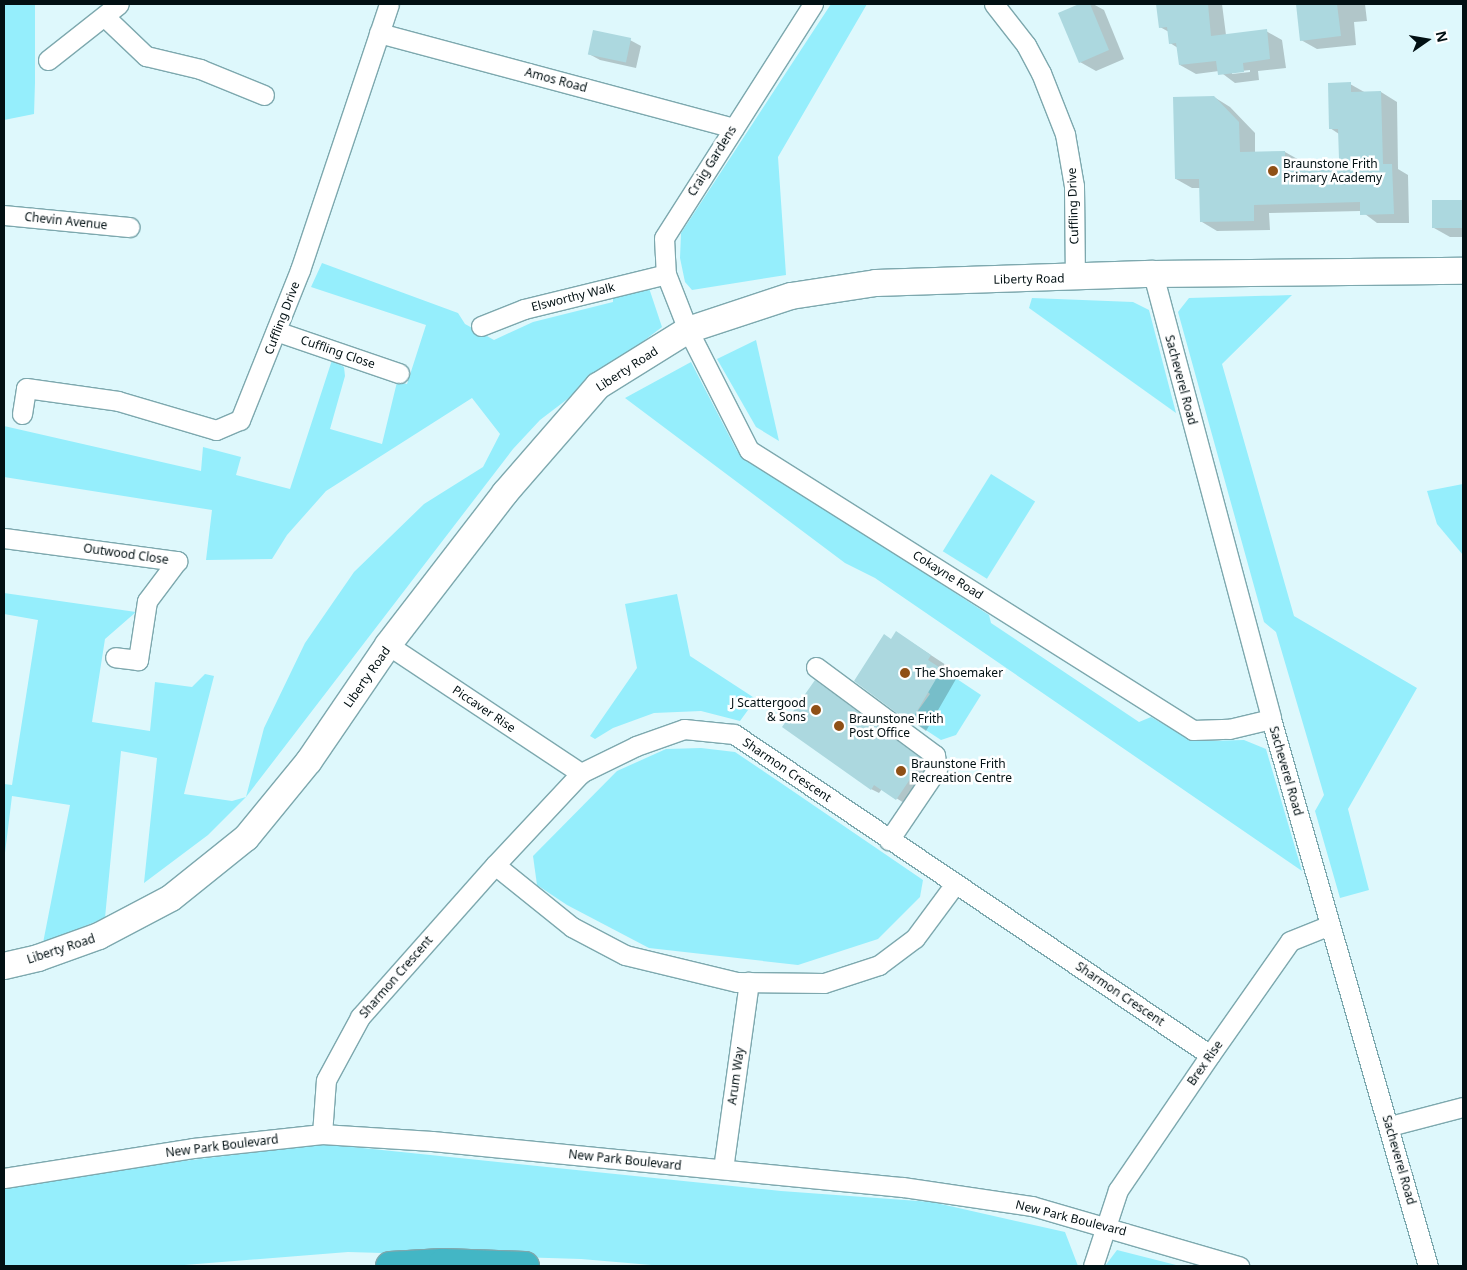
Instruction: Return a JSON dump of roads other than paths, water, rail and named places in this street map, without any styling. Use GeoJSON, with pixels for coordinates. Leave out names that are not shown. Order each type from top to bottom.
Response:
{"type":"FeatureCollection","features":[{"type":"Feature","properties":{"kind":"highway"},"geometry":{"type":"LineString","coordinates":[[390,1266],[443,1263],[525,1266]]}},
{"type":"Feature","properties":{"kind":"street"},"geometry":{"type":"LineString","coordinates":[[48,60],[105,17],[119,4]]}},
{"type":"Feature","properties":{"kind":"street","name":"Cuffling Drive"},"geometry":{"type":"LineString","coordinates":[[22,414],[26,388],[118,401],[216,430],[240,420],[276,331],[389,4]]}},
{"type":"Feature","properties":{"kind":"street","name":"Craig Gardens"},"geometry":{"type":"LineString","coordinates":[[688,330],[666,274],[664,238],[813,4]]}},
{"type":"Feature","properties":{"kind":"street","name":"Cuffling Drive"},"geometry":{"type":"LineString","coordinates":[[994,4],[1026,45],[1041,72],[1065,134],[1074,186],[1075,278]]}},
{"type":"Feature","properties":{"kind":"street"},"geometry":{"type":"LineString","coordinates":[[105,17],[146,56],[200,69],[264,95]]}},
{"type":"Feature","properties":{"kind":"street","name":"Amos Road"},"geometry":{"type":"LineString","coordinates":[[379,33],[734,128]]}},
{"type":"Feature","properties":{"kind":"street","name":"Chevin Avenue"},"geometry":{"type":"LineString","coordinates":[[4,215],[128,227]]}},
{"type":"Feature","properties":{"kind":"street","name":"Liberty Road"},"geometry":{"type":"LineString","coordinates":[[4,966],[38,958],[99,936],[171,898],[246,838],[309,761],[388,645],[505,493],[598,386],[688,330],[741,310],[833,288],[876,283],[1153,274],[1463,270]]}},
{"type":"Feature","properties":{"kind":"street","name":"Elsworthy Walk"},"geometry":{"type":"LineString","coordinates":[[481,326],[524,309],[666,274]]}},
{"type":"Feature","properties":{"kind":"street","name":"Sacheverel Road"},"geometry":{"type":"LineString","coordinates":[[1153,274],[1271,719],[1390,1126],[1428,1266]]}},
{"type":"Feature","properties":{"kind":"street","name":"Cokayne Road"},"geometry":{"type":"LineString","coordinates":[[688,330],[749,450],[1193,730],[1229,729],[1271,719]]}},
{"type":"Feature","properties":{"kind":"street","name":"Cuffling Close"},"geometry":{"type":"LineString","coordinates":[[276,331],[399,373]]}},
{"type":"Feature","properties":{"kind":"street","name":"Outwood Close"},"geometry":{"type":"LineString","coordinates":[[4,538],[177,561],[147,602],[138,660],[115,657]]}},
{"type":"Feature","properties":{"kind":"street","name":"Piccaver Rise"},"geometry":{"type":"LineString","coordinates":[[388,645],[580,773]]}},
{"type":"Feature","properties":{"kind":"street"},"geometry":{"type":"LineString","coordinates":[[816,667],[935,755],[937,769],[889,840]]}},
{"type":"Feature","properties":{"kind":"street","name":"Sharmon Crescent"},"geometry":{"type":"LineString","coordinates":[[322,1134],[326,1080],[360,1016],[495,864],[580,773],[636,746],[684,729],[734,734],[1210,1055]]}},
{"type":"Feature","properties":{"kind":"street"},"geometry":{"type":"LineString","coordinates":[[495,864],[572,928],[625,955],[749,982],[824,983],[879,965],[915,938],[955,884]]}},
{"type":"Feature","properties":{"kind":"street","name":"Brex Rise"},"geometry":{"type":"LineString","coordinates":[[1093,1266],[1118,1190],[1210,1055],[1290,941],[1330,925]]}},
{"type":"Feature","properties":{"kind":"street","name":"Arum Way"},"geometry":{"type":"LineString","coordinates":[[723,1170],[749,982]]}},
{"type":"Feature","properties":{"kind":"street"},"geometry":{"type":"LineString","coordinates":[[1390,1126],[1463,1106]]}},
{"type":"Feature","properties":{"kind":"street","name":"New Park Boulevard"},"geometry":{"type":"LineString","coordinates":[[4,1178],[193,1148],[322,1134],[432,1141],[903,1187],[1013,1203],[1106,1226],[1239,1266]]}},
{"type":"Feature","properties":{"kind":"place","name":"Braunstone Frith Primary Academy"},"geometry":{"type":"Point","coordinates":[1273,171]}},
{"type":"Feature","properties":{"kind":"place","name":"The Shoemaker"},"geometry":{"type":"Point","coordinates":[905,673]}},
{"type":"Feature","properties":{"kind":"place","name":"J Scattergood & Sons"},"geometry":{"type":"Point","coordinates":[816,710]}},
{"type":"Feature","properties":{"kind":"place","name":"Braunstone Frith Post Office"},"geometry":{"type":"Point","coordinates":[839,726]}},
{"type":"Feature","properties":{"kind":"place","name":"Braunstone Frith Recreation Centre"},"geometry":{"type":"Point","coordinates":[901,771]}}]}
